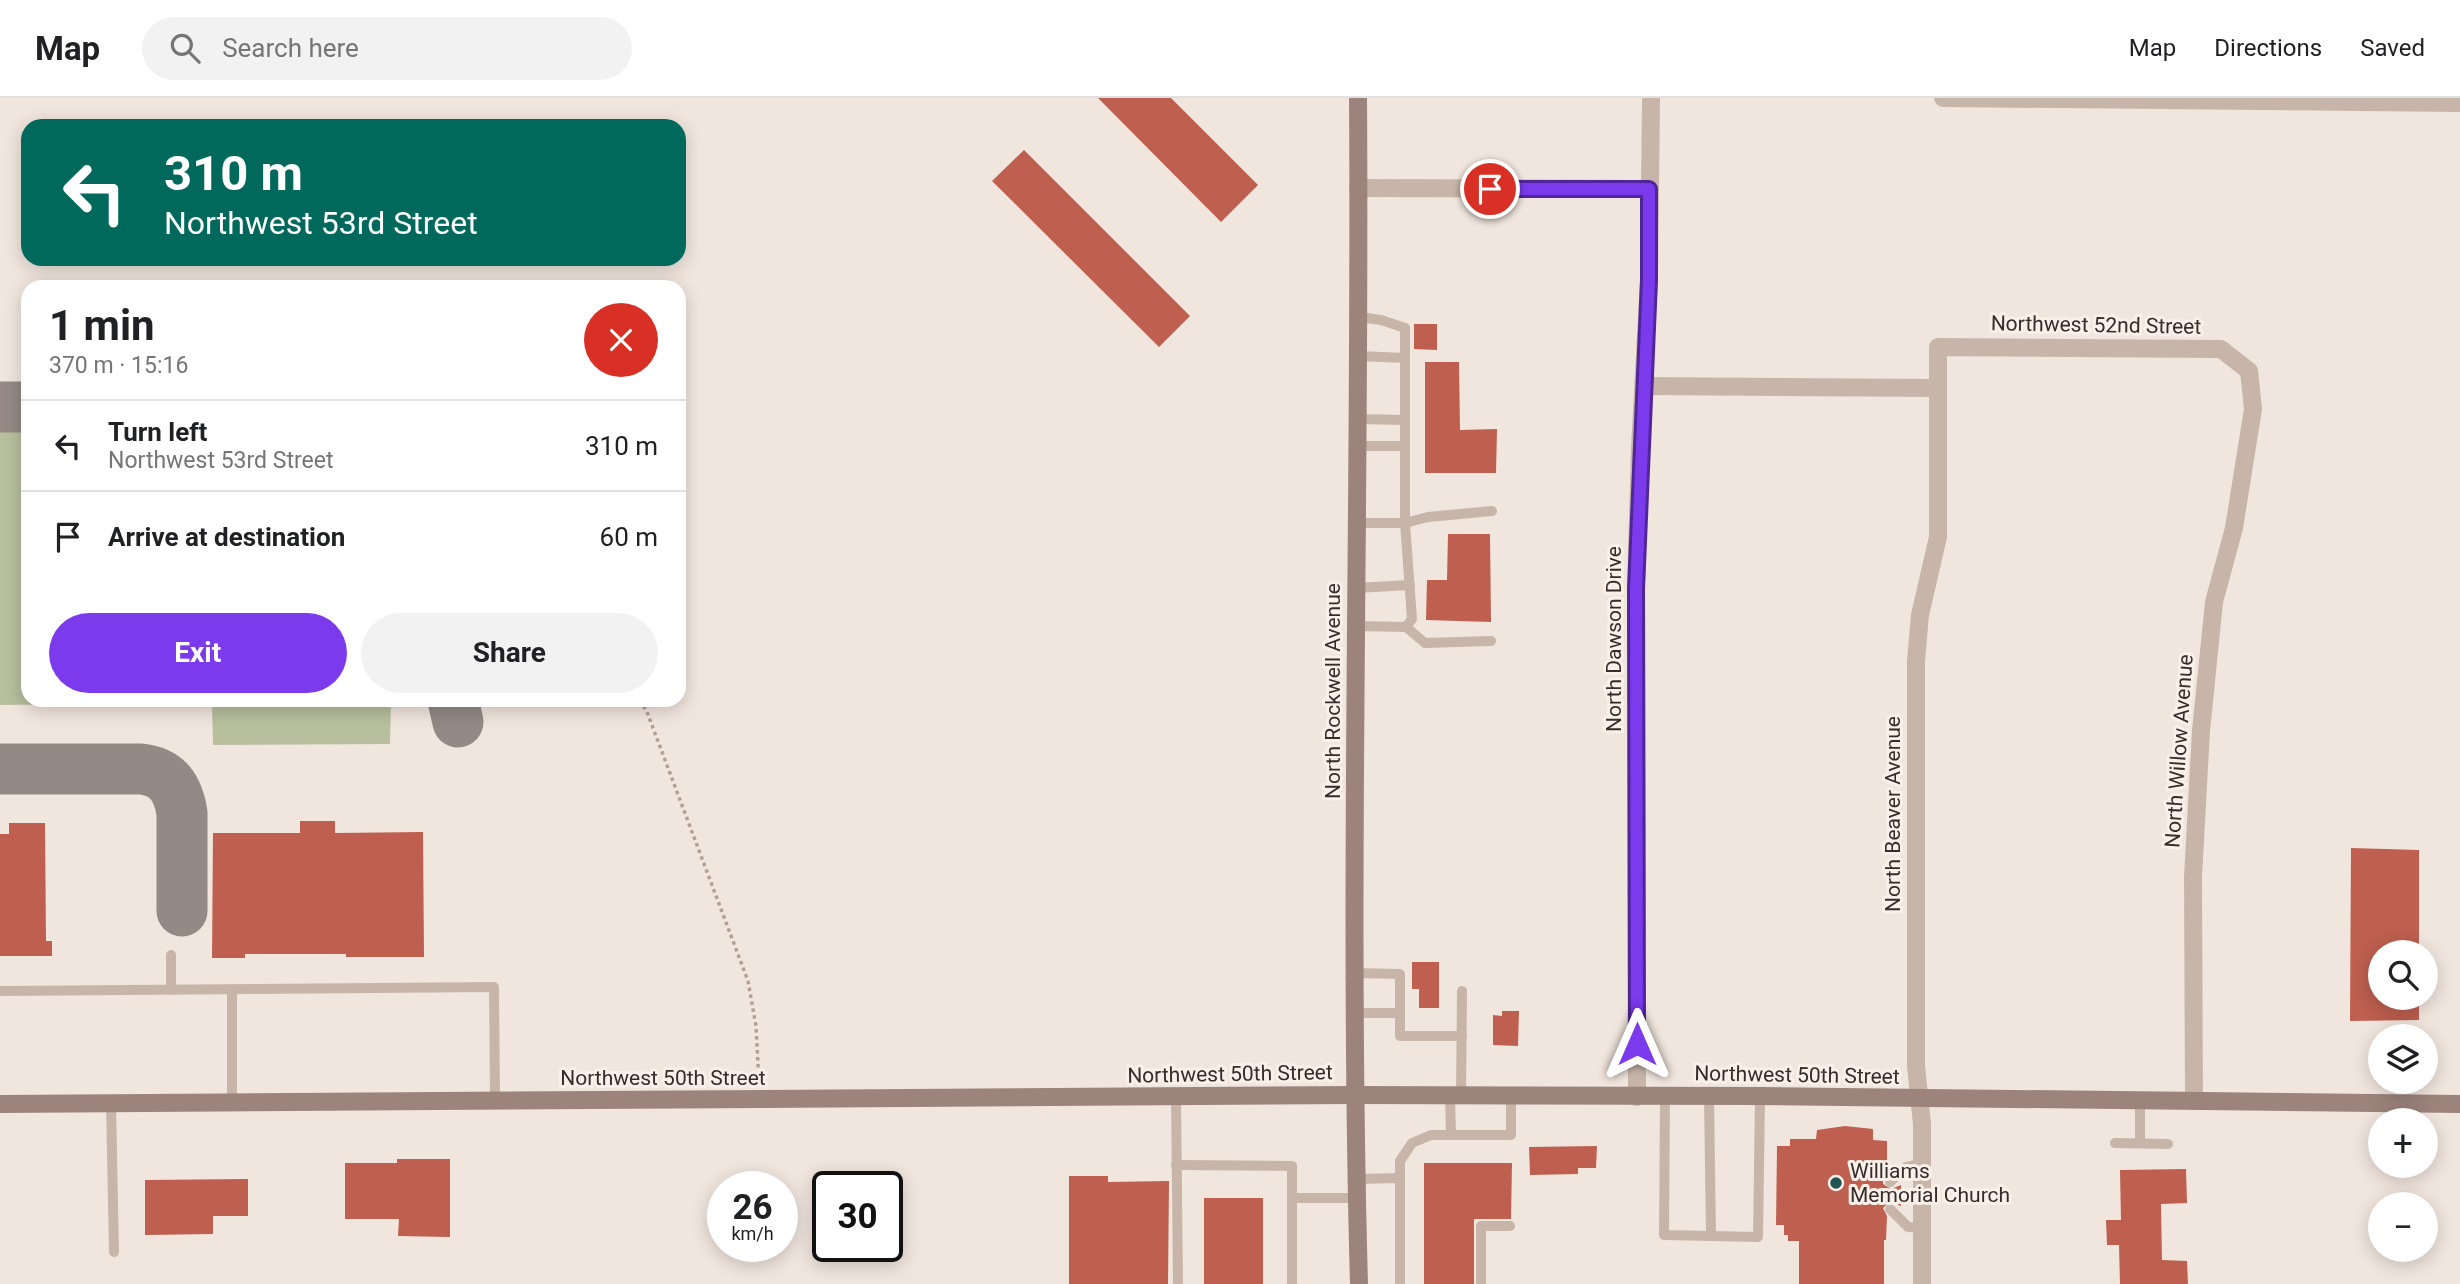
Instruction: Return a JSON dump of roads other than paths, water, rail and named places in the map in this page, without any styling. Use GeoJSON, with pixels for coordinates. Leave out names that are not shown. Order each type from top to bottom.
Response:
{"type":"FeatureCollection","features":[{"type":"Feature","properties":{"kind":"street","name":"North Rockwell Avenue"},"geometry":{"type":"LineString","coordinates":[[1358,98],[1354,1095],[1359,1284]]}},
{"type":"Feature","properties":{"kind":"street","name":"North Dawson Drive"},"geometry":{"type":"LineString","coordinates":[[1637,1097],[1636,589],[1650,229],[1651,98]]}},
{"type":"Feature","properties":{"kind":"street"},"geometry":{"type":"LineString","coordinates":[[1943,98],[2460,103]]}},
{"type":"Feature","properties":{"kind":"street"},"geometry":{"type":"LineString","coordinates":[[1358,188],[1649,189]]}},
{"type":"Feature","properties":{"kind":"street","name":"North Beaver Avenue"},"geometry":{"type":"LineString","coordinates":[[1922,1284],[1922,1164],[1916,1066],[1916,660],[1920,615],[1938,537],[1938,347]]}},
{"type":"Feature","properties":{"kind":"street","name":"Northwest 52nd Street"},"geometry":{"type":"LineString","coordinates":[[1938,347],[2221,349],[2249,371],[2253,410]]}},
{"type":"Feature","properties":{"kind":"street"},"geometry":{"type":"LineString","coordinates":[[1644,386],[1938,388]]}},
{"type":"Feature","properties":{"kind":"street","name":"North Willow Avenue"},"geometry":{"type":"LineString","coordinates":[[2194,1101],[2193,877],[2201,731],[2214,602],[2234,528],[2253,410]]}},
{"type":"Feature","properties":{"kind":"street","name":"Northwest 50th Street"},"geometry":{"type":"LineString","coordinates":[[0,1104],[1455,1095],[2460,1104]]}},
{"type":"Feature","properties":{"kind":"lane"},"geometry":{"type":"LineString","coordinates":[[1359,317],[1381,320],[1405,328],[1405,523],[1412,619],[1406,626]]}},
{"type":"Feature","properties":{"kind":"lane"},"geometry":{"type":"LineString","coordinates":[[1359,356],[1405,358]]}},
{"type":"Feature","properties":{"kind":"lane"},"geometry":{"type":"LineString","coordinates":[[1358,419],[1405,420]]}},
{"type":"Feature","properties":{"kind":"lane"},"geometry":{"type":"LineString","coordinates":[[1358,446],[1405,446]]}},
{"type":"Feature","properties":{"kind":"lane"},"geometry":{"type":"LineString","coordinates":[[1357,523],[1405,523],[1428,517],[1492,511]]}},
{"type":"Feature","properties":{"kind":"lane"},"geometry":{"type":"LineString","coordinates":[[1356,587],[1410,585]]}},
{"type":"Feature","properties":{"kind":"lane"},"geometry":{"type":"LineString","coordinates":[[1356,626],[1406,626],[1425,643],[1491,641]]}},
{"type":"Feature","properties":{"kind":"lane"},"geometry":{"type":"LineString","coordinates":[[171,955],[171,990]]}},
{"type":"Feature","properties":{"kind":"lane"},"geometry":{"type":"LineString","coordinates":[[1354,973],[1400,974],[1400,1037],[1462,1037]]}},
{"type":"Feature","properties":{"kind":"lane"},"geometry":{"type":"LineString","coordinates":[[0,990],[494,987],[495,1101]]}},
{"type":"Feature","properties":{"kind":"lane"},"geometry":{"type":"LineString","coordinates":[[232,989],[232,1103]]}},
{"type":"Feature","properties":{"kind":"lane"},"geometry":{"type":"LineString","coordinates":[[1451,1135],[1462,1037],[1462,991]]}},
{"type":"Feature","properties":{"kind":"lane"},"geometry":{"type":"LineString","coordinates":[[1354,1013],[1400,1013]]}},
{"type":"Feature","properties":{"kind":"lane"},"geometry":{"type":"LineString","coordinates":[[1400,1284],[1400,1161],[1412,1143],[1431,1135],[1511,1135],[1511,1096]]}},
{"type":"Feature","properties":{"kind":"lane"},"geometry":{"type":"LineString","coordinates":[[1665,1097],[1664,1235],[1758,1237],[1760,1096]]}},
{"type":"Feature","properties":{"kind":"lane"},"geometry":{"type":"LineString","coordinates":[[1176,1097],[1178,1284]]}},
{"type":"Feature","properties":{"kind":"lane"},"geometry":{"type":"LineString","coordinates":[[1709,1097],[1710,1236]]}},
{"type":"Feature","properties":{"kind":"lane"},"geometry":{"type":"LineString","coordinates":[[2140,1101],[2140,1143]]}},
{"type":"Feature","properties":{"kind":"lane"},"geometry":{"type":"LineString","coordinates":[[111,1103],[114,1252]]}},
{"type":"Feature","properties":{"kind":"lane"},"geometry":{"type":"LineString","coordinates":[[2115,1143],[2168,1144]]}},
{"type":"Feature","properties":{"kind":"lane"},"geometry":{"type":"LineString","coordinates":[[1890,1182],[1906,1167],[1922,1164]]}},
{"type":"Feature","properties":{"kind":"lane"},"geometry":{"type":"LineString","coordinates":[[1177,1165],[1292,1166],[1292,1284]]}},
{"type":"Feature","properties":{"kind":"lane"},"geometry":{"type":"LineString","coordinates":[[1292,1198],[1399,1178]]}},
{"type":"Feature","properties":{"kind":"lane"},"geometry":{"type":"LineString","coordinates":[[1890,1209],[1908,1227],[1922,1228]]}},
{"type":"Feature","properties":{"kind":"lane"},"geometry":{"type":"LineString","coordinates":[[1481,1284],[1481,1226],[1510,1226]]}},
{"type":"Feature","properties":{"kind":"place","name":"Williams Memorial Church"},"geometry":{"type":"Point","coordinates":[1836,1183]}}]}
